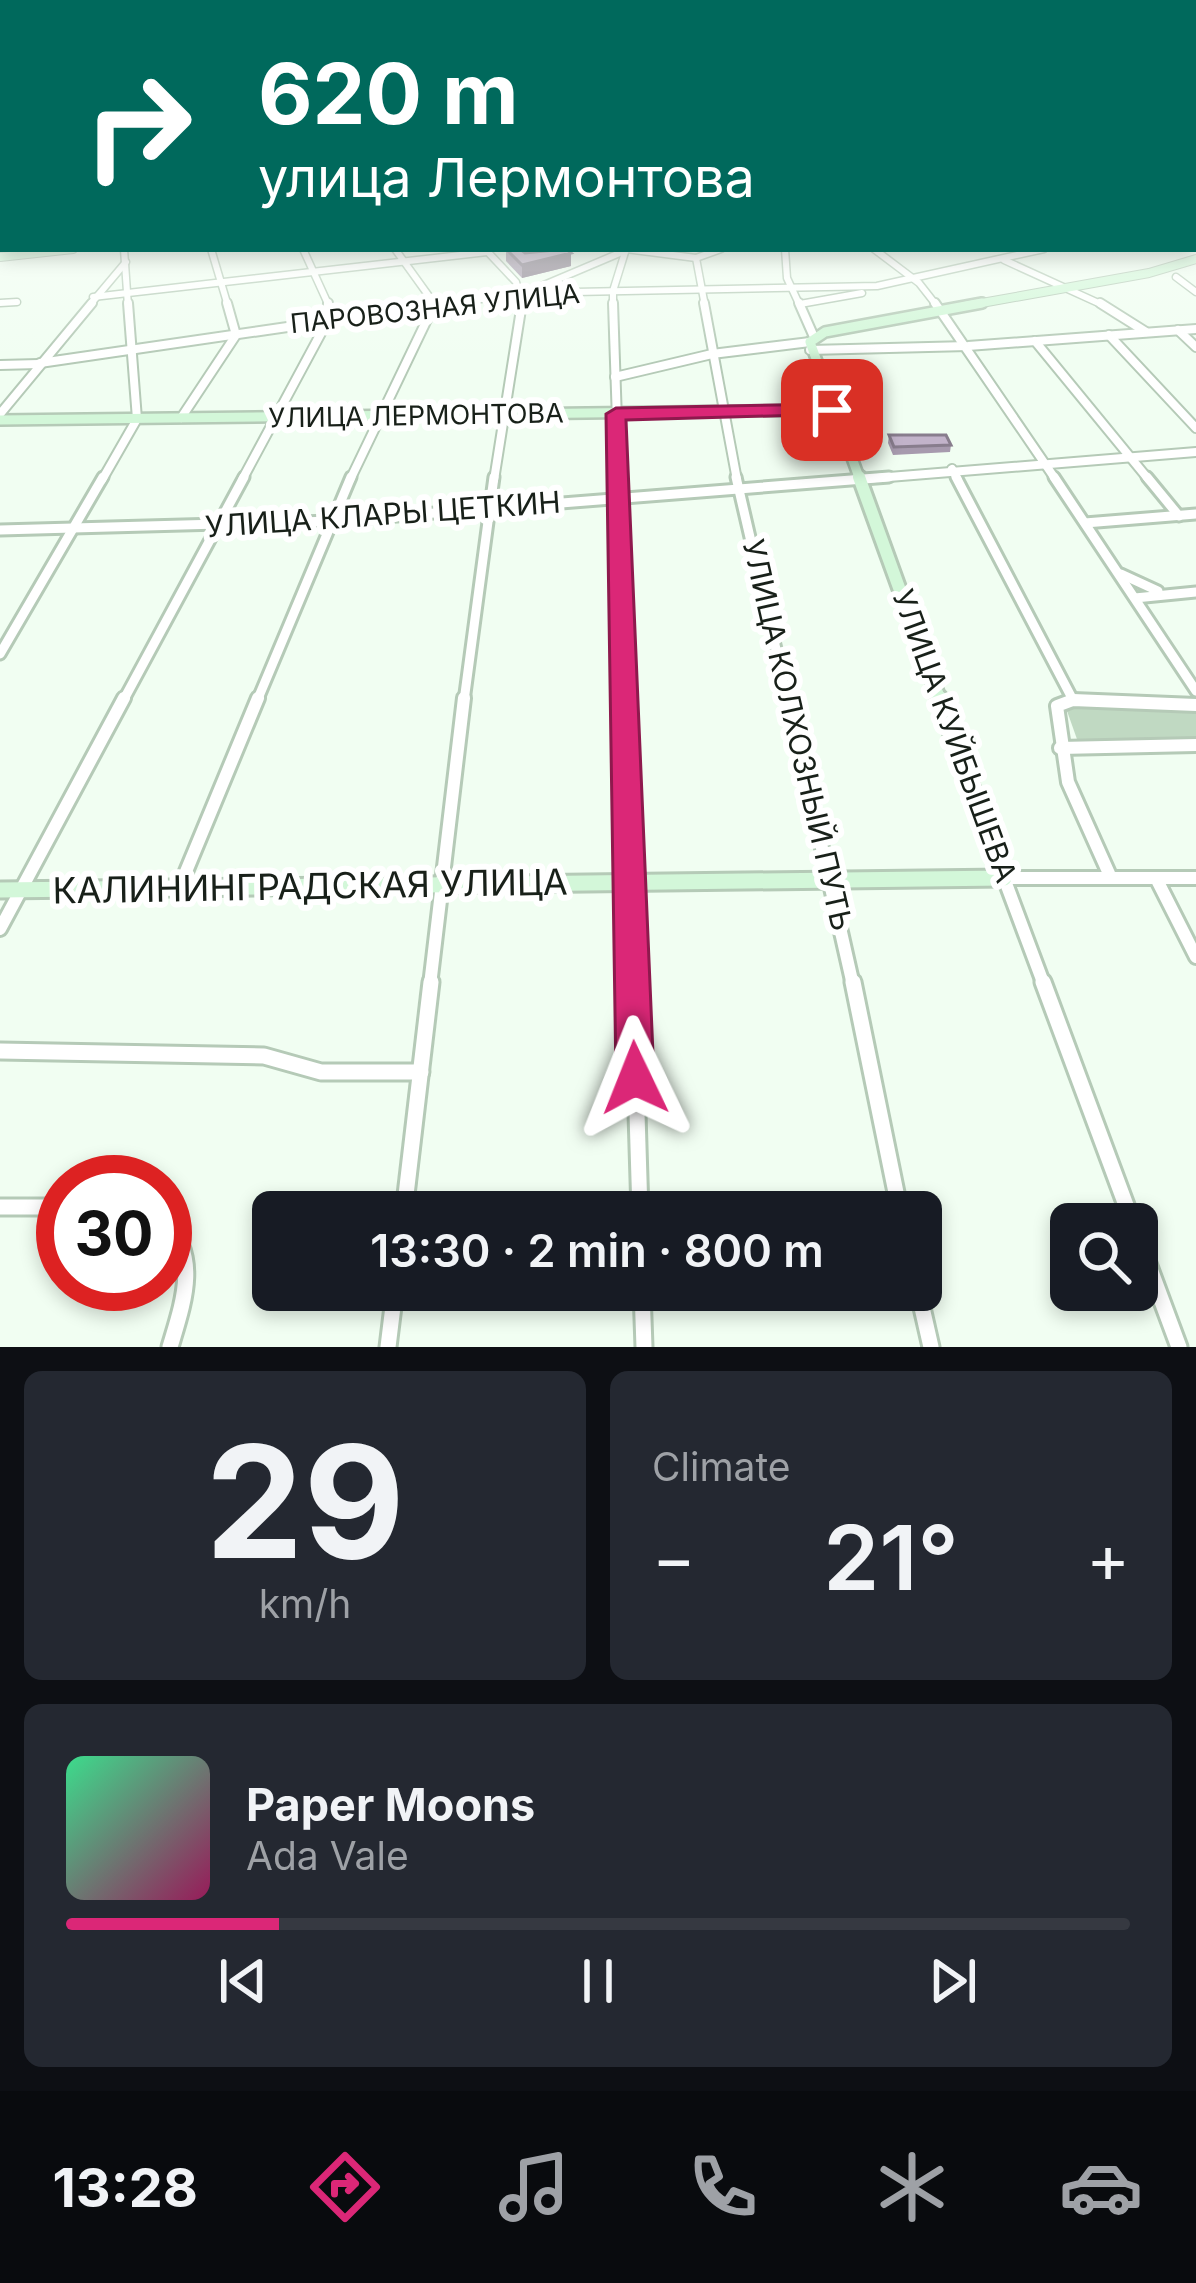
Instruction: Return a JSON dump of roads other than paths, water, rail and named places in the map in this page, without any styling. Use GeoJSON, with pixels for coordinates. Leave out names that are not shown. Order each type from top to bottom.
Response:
{"type":"FeatureCollection","features":[{"type":"Feature","properties":{"kind":"main road"},"geometry":{"type":"LineString","coordinates":[[0,257],[46,252]]}},
{"type":"Feature","properties":{"kind":"main road"},"geometry":{"type":"LineString","coordinates":[[814,338],[1196,259]]}},
{"type":"Feature","properties":{"kind":"main road","name":"УЛИЦА КУЙБЫШЕВА"},"geometry":{"type":"LineString","coordinates":[[814,338],[832,410],[1004,878]]}},
{"type":"Feature","properties":{"kind":"main road","name":"УЛИЦА ЛЕРМОНТОВА"},"geometry":{"type":"LineString","coordinates":[[0,417],[832,410]]}},
{"type":"Feature","properties":{"kind":"main road","name":"КАЛИНИНГРАДСКАЯ УЛИЦА"},"geometry":{"type":"LineString","coordinates":[[0,890],[1004,878]]}},
{"type":"Feature","properties":{"kind":"street"},"geometry":{"type":"LineString","coordinates":[[0,654],[136,419],[131,294],[124,252]]}},
{"type":"Feature","properties":{"kind":"street"},"geometry":{"type":"LineString","coordinates":[[181,418],[236,335],[213,252]]}},
{"type":"Feature","properties":{"kind":"street"},"geometry":{"type":"LineString","coordinates":[[0,928],[327,322],[330,308],[304,252]]}},
{"type":"Feature","properties":{"kind":"street"},"geometry":{"type":"LineString","coordinates":[[180,886],[378,416],[432,309],[397,252]]}},
{"type":"Feature","properties":{"kind":"street"},"geometry":{"type":"LineString","coordinates":[[93,298],[472,252]]}},
{"type":"Feature","properties":{"kind":"street"},"geometry":{"type":"LineString","coordinates":[[407,1191],[439,884],[520,288],[488,252]]}},
{"type":"Feature","properties":{"kind":"street"},"geometry":{"type":"LineString","coordinates":[[520,288],[543,286],[620,252]]}},
{"type":"Feature","properties":{"kind":"street"},"geometry":{"type":"LineString","coordinates":[[623,252],[613,291],[639,1191]]}},
{"type":"Feature","properties":{"kind":"street"},"geometry":{"type":"LineString","coordinates":[[642,252],[696,258],[713,252]]}},
{"type":"Feature","properties":{"kind":"street","name":"УЛИЦА КУЙБЫШЕВА"},"geometry":{"type":"LineString","coordinates":[[786,252],[792,290],[814,338]]}},
{"type":"Feature","properties":{"kind":"street"},"geometry":{"type":"LineString","coordinates":[[877,252],[915,281],[968,346],[1196,691]]}},
{"type":"Feature","properties":{"kind":"street","name":"ПАРОВОЗНАЯ УЛИЦА"},"geometry":{"type":"LineString","coordinates":[[0,364],[40,363],[432,309],[520,288],[560,292],[877,286],[1031,252]]}},
{"type":"Feature","properties":{"kind":"street","name":"УЛИЦА КОЛХОЗНЫЙ ПУТЬ"},"geometry":{"type":"LineString","coordinates":[[696,258],[740,488],[896,1191]]}},
{"type":"Feature","properties":{"kind":"street"},"geometry":{"type":"LineString","coordinates":[[1000,259],[1070,288],[1146,332]]}},
{"type":"Feature","properties":{"kind":"street"},"geometry":{"type":"LineString","coordinates":[[0,417],[126,262]]}},
{"type":"Feature","properties":{"kind":"street"},"geometry":{"type":"LineString","coordinates":[[800,304],[863,293],[877,286],[892,267]]}},
{"type":"Feature","properties":{"kind":"street"},"geometry":{"type":"LineString","coordinates":[[1176,277],[1196,292]]}},
{"type":"Feature","properties":{"kind":"street"},"geometry":{"type":"LineString","coordinates":[[543,286],[560,292]]}},
{"type":"Feature","properties":{"kind":"street"},"geometry":{"type":"LineString","coordinates":[[0,303],[16,302]]}},
{"type":"Feature","properties":{"kind":"street"},"geometry":{"type":"LineString","coordinates":[[615,377],[712,354],[814,338],[968,346],[1196,329]]}},
{"type":"Feature","properties":{"kind":"street"},"geometry":{"type":"LineString","coordinates":[[1178,330],[1196,347]]}},
{"type":"Feature","properties":{"kind":"street"},"geometry":{"type":"LineString","coordinates":[[1109,335],[1196,428]]}},
{"type":"Feature","properties":{"kind":"street"},"geometry":{"type":"LineString","coordinates":[[1035,341],[1179,516]]}},
{"type":"Feature","properties":{"kind":"street","name":"УЛИЦА КЛАРЫ ЦЕТКИН"},"geometry":{"type":"LineString","coordinates":[[0,530],[334,521],[1196,452]]}},
{"type":"Feature","properties":{"kind":"street"},"geometry":{"type":"LineString","coordinates":[[952,469],[1073,700]]}},
{"type":"Feature","properties":{"kind":"street"},"geometry":{"type":"LineString","coordinates":[[1085,523],[1196,514]]}},
{"type":"Feature","properties":{"kind":"street"},"geometry":{"type":"LineString","coordinates":[[1119,573],[1161,592]]}},
{"type":"Feature","properties":{"kind":"street"},"geometry":{"type":"LineString","coordinates":[[1135,598],[1196,592]]}},
{"type":"Feature","properties":{"kind":"street"},"geometry":{"type":"LineString","coordinates":[[1111,878],[1068,782],[1055,712],[1060,704],[1073,700],[1196,705]]}},
{"type":"Feature","properties":{"kind":"street"},"geometry":{"type":"LineString","coordinates":[[1060,748],[1196,745]]}},
{"type":"Feature","properties":{"kind":"street","name":"УЛИЦА КУЙБЫШЕВА"},"geometry":{"type":"LineString","coordinates":[[1004,878],[1125,1203]]}},
{"type":"Feature","properties":{"kind":"street","name":"КАЛИНИНГРАДСКАЯ УЛИЦА"},"geometry":{"type":"LineString","coordinates":[[1004,878],[1196,878]]}},
{"type":"Feature","properties":{"kind":"street"},"geometry":{"type":"LineString","coordinates":[[1156,878],[1196,957]]}},
{"type":"Feature","properties":{"kind":"street"},"geometry":{"type":"LineString","coordinates":[[0,1051],[264,1056],[292,1070],[321,1074],[421,1072]]}},
{"type":"Feature","properties":{"kind":"street"},"geometry":{"type":"LineString","coordinates":[[0,1207],[36,1208]]}},
{"type":"Feature","properties":{"kind":"street"},"geometry":{"type":"LineString","coordinates":[[1158,1290],[1179,1347]]}},
{"type":"Feature","properties":{"kind":"street"},"geometry":{"type":"LineString","coordinates":[[170,1347],[177,1311]]}},
{"type":"Feature","properties":{"kind":"street"},"geometry":{"type":"LineString","coordinates":[[388,1347],[392,1311]]}},
{"type":"Feature","properties":{"kind":"street"},"geometry":{"type":"LineString","coordinates":[[643,1311],[644,1347]]}},
{"type":"Feature","properties":{"kind":"street"},"geometry":{"type":"LineString","coordinates":[[923,1311],[931,1347]]}}]}
